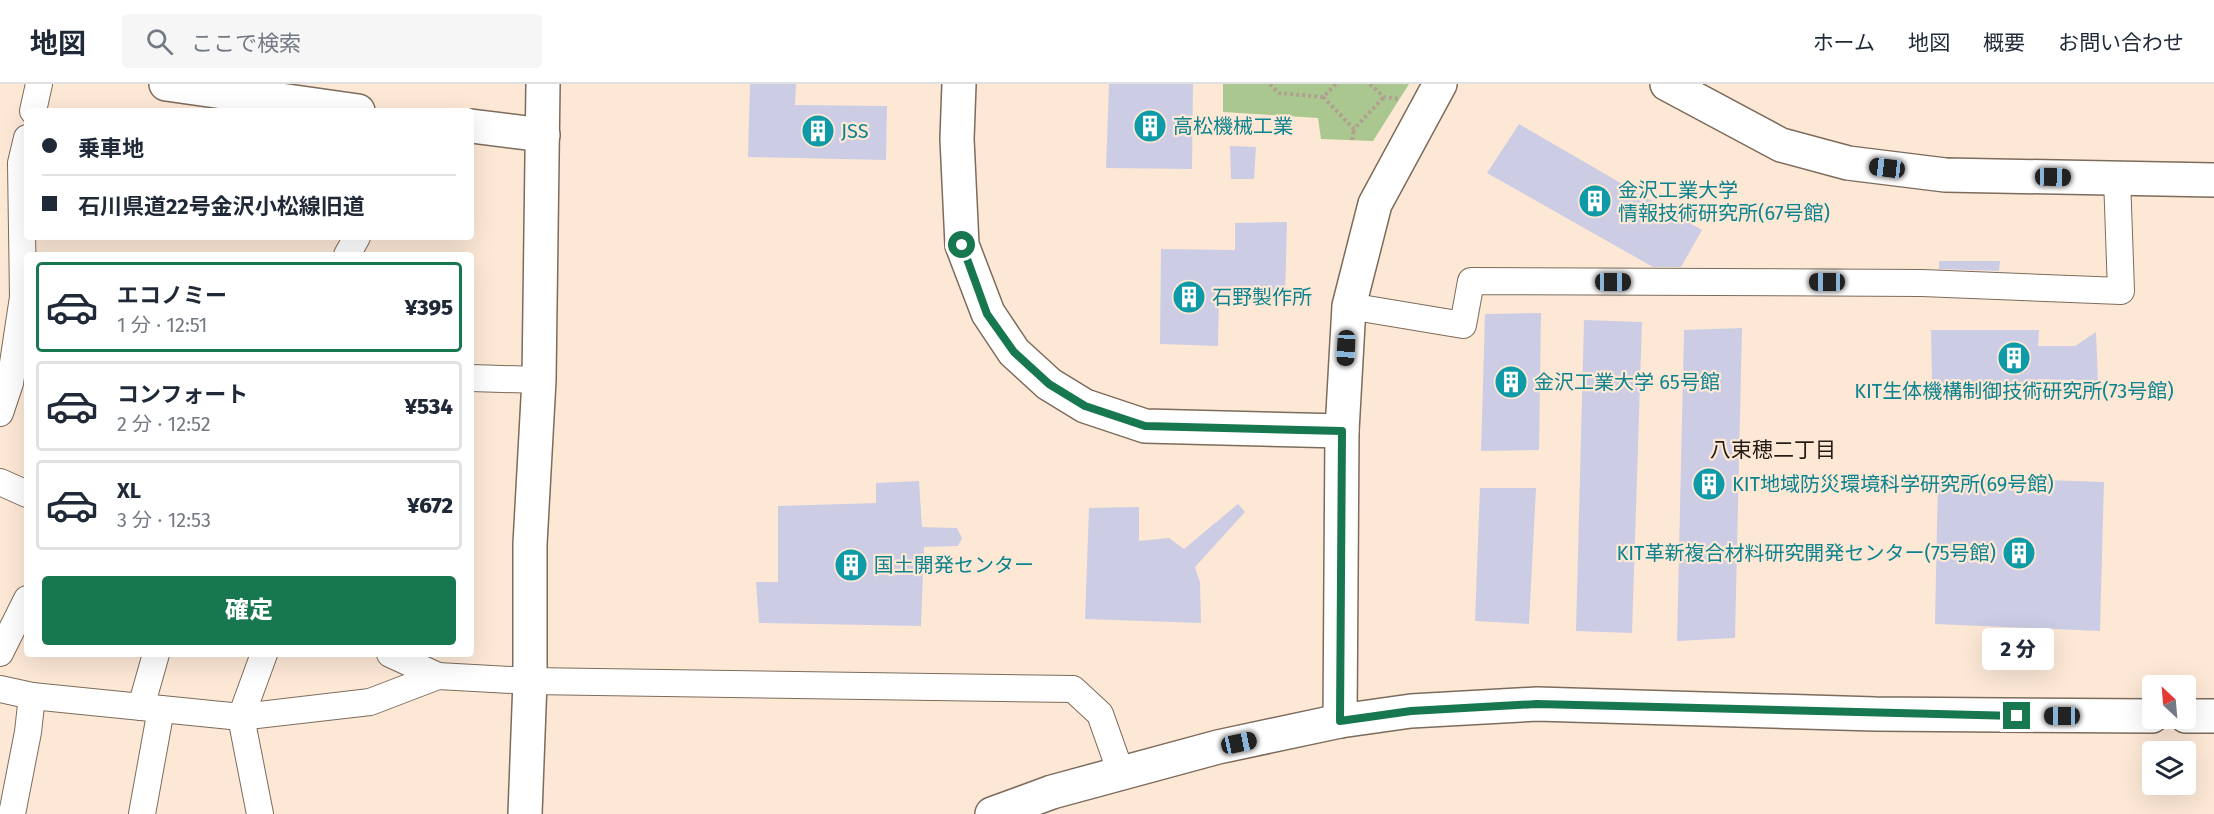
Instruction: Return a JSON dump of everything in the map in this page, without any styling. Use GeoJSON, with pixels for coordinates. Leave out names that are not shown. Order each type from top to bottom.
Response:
{"type":"FeatureCollection","features":[{"type":"Feature","properties":{"kind":"street"},"geometry":{"type":"LineString","coordinates":[[34,108],[39,84]]}},
{"type":"Feature","properties":{"kind":"street"},"geometry":{"type":"LineString","coordinates":[[166,84],[337,108]]}},
{"type":"Feature","properties":{"kind":"street"},"geometry":{"type":"LineString","coordinates":[[525,814],[530,681],[530,544],[539,381],[543,84]]}},
{"type":"Feature","properties":{"kind":"street"},"geometry":{"type":"LineString","coordinates":[[959,84],[957,139],[962,245],[987,314],[1014,352],[1049,384],[1085,406],[1145,426],[1342,431]]}},
{"type":"Feature","properties":{"kind":"street"},"geometry":{"type":"LineString","coordinates":[[1340,721],[1342,431],[1349,306],[1375,204],[1440,84]]}},
{"type":"Feature","properties":{"kind":"street"},"geometry":{"type":"LineString","coordinates":[[1666,84],[1781,145],[1848,163],[1945,175],[2214,180]]}},
{"type":"Feature","properties":{"kind":"street"},"geometry":{"type":"LineString","coordinates":[[474,126],[543,135]]}},
{"type":"Feature","properties":{"kind":"street"},"geometry":{"type":"LineString","coordinates":[[0,413],[12,383],[11,165],[24,143]]}},
{"type":"Feature","properties":{"kind":"street"},"geometry":{"type":"LineString","coordinates":[[1349,306],[1463,325],[1471,281],[1922,283],[2121,291],[2117,177]]}},
{"type":"Feature","properties":{"kind":"street"},"geometry":{"type":"LineString","coordinates":[[474,378],[539,381]]}},
{"type":"Feature","properties":{"kind":"street"},"geometry":{"type":"LineString","coordinates":[[0,482],[24,493]]}},
{"type":"Feature","properties":{"kind":"street"},"geometry":{"type":"LineString","coordinates":[[0,652],[24,605]]}},
{"type":"Feature","properties":{"kind":"street"},"geometry":{"type":"LineString","coordinates":[[142,814],[156,657]]}},
{"type":"Feature","properties":{"kind":"street"},"geometry":{"type":"LineString","coordinates":[[260,814],[241,717],[263,657]]}},
{"type":"Feature","properties":{"kind":"street"},"geometry":{"type":"LineString","coordinates":[[397,657],[438,676],[530,681],[1073,689],[1100,714],[1120,773]]}},
{"type":"Feature","properties":{"kind":"street"},"geometry":{"type":"LineString","coordinates":[[0,689],[32,696],[241,717],[370,702],[438,676]]}},
{"type":"Feature","properties":{"kind":"street"},"geometry":{"type":"LineString","coordinates":[[12,814],[28,732],[32,696]]}},
{"type":"Feature","properties":{"kind":"street"},"geometry":{"type":"LineString","coordinates":[[992,814],[1052,792],[1218,747],[1340,721],[1411,711],[1537,704],[1875,714],[2142,716]]}},
{"type":"Feature","properties":{"kind":"street"},"geometry":{"type":"LineString","coordinates":[[2196,716],[2214,716]]}},
{"type":"Feature","properties":{"kind":"path"},"geometry":{"type":"LineString","coordinates":[[1270,84],[1279,93],[1323,97],[1354,129]]}},
{"type":"Feature","properties":{"kind":"path"},"geometry":{"type":"LineString","coordinates":[[1323,97],[1335,84]]}},
{"type":"Feature","properties":{"kind":"path"},"geometry":{"type":"LineString","coordinates":[[1370,84],[1384,97],[1400,99]]}},
{"type":"Feature","properties":{"kind":"path"},"geometry":{"type":"LineString","coordinates":[[1352,140],[1354,129],[1384,97]]}},
{"type":"Feature","properties":{"kind":"green space"},"geometry":{"type":"Polygon","coordinates":[[[1223,84],[1409,84],[1373,141],[1321,139],[1318,118],[1223,112],[1223,84]]]}},
{"type":"Feature","properties":{"kind":"building","name":"JSS"},"geometry":{"type":"Polygon","coordinates":[[[750,84],[796,84],[795,105],[887,106],[886,160],[748,157],[750,84]]]}},
{"type":"Feature","properties":{"kind":"building","name":"高松機械工業"},"geometry":{"type":"Polygon","coordinates":[[[1109,84],[1193,84],[1192,169],[1106,168],[1109,84]]]}},
{"type":"Feature","properties":{"kind":"building","name":"金沢工業大学 情報技術研究所(67号館)"},"geometry":{"type":"Polygon","coordinates":[[[1519,124],[1702,230],[1681,267],[1653,267],[1487,173],[1519,124]]]}},
{"type":"Feature","properties":{"kind":"building"},"geometry":{"type":"Polygon","coordinates":[[[1230,146],[1256,147],[1254,179],[1231,179],[1230,146]]]}},
{"type":"Feature","properties":{"kind":"building"},"geometry":{"type":"Polygon","coordinates":[[[1287,222],[1285,298],[1219,295],[1218,346],[1160,344],[1161,249],[1235,250],[1235,223],[1287,222]]]}},
{"type":"Feature","properties":{"kind":"building"},"geometry":{"type":"Polygon","coordinates":[[[1939,261],[2000,261],[1999,271],[1939,269],[1939,261]]]}},
{"type":"Feature","properties":{"kind":"building","name":"金沢工業大学 65号館"},"geometry":{"type":"Polygon","coordinates":[[[1541,313],[1539,450],[1481,451],[1485,314],[1541,313]]]}},
{"type":"Feature","properties":{"kind":"building"},"geometry":{"type":"Polygon","coordinates":[[[1584,320],[1642,322],[1632,633],[1576,631],[1584,320]]]}},
{"type":"Feature","properties":{"kind":"building","name":"KIT地域防災環境科学研究所(69号館)"},"geometry":{"type":"Polygon","coordinates":[[[1742,328],[1735,638],[1677,641],[1684,330],[1742,328]]]}},
{"type":"Feature","properties":{"kind":"building","name":"KIT生体機構制御技術研究所(73号館)"},"geometry":{"type":"Polygon","coordinates":[[[1931,330],[2039,330],[2038,346],[2075,346],[2096,332],[2098,381],[2038,379],[2037,385],[1932,383],[1931,330]]]}},
{"type":"Feature","properties":{"kind":"building","name":"KIT革新複合材料研究開発センター(75号館)"},"geometry":{"type":"Polygon","coordinates":[[[1938,476],[2104,482],[2100,631],[1935,624],[1938,476]]]}},
{"type":"Feature","properties":{"kind":"building","name":"国土開発センター"},"geometry":{"type":"Polygon","coordinates":[[[919,481],[922,527],[957,528],[962,538],[958,546],[924,547],[921,626],[759,623],[756,582],[778,582],[778,506],[876,503],[876,483],[919,481]]]}},
{"type":"Feature","properties":{"kind":"building"},"geometry":{"type":"Polygon","coordinates":[[[1480,488],[1536,488],[1529,624],[1475,621],[1480,488]]]}},
{"type":"Feature","properties":{"kind":"building","name":"国土開発センター"},"geometry":{"type":"Polygon","coordinates":[[[1238,504],[1245,512],[1195,567],[1200,582],[1201,623],[1085,619],[1089,508],[1139,507],[1139,541],[1169,538],[1184,549],[1238,504]]]}},
{"type":"Feature","properties":{"kind":"place","name":"高松機械工業"},"geometry":{"type":"Point","coordinates":[1150,126]}},
{"type":"Feature","properties":{"kind":"place","name":"JSS"},"geometry":{"type":"Point","coordinates":[818,131]}},
{"type":"Feature","properties":{"kind":"place","name":"金沢工業大学 情報技術研究所(67号館)"},"geometry":{"type":"Point","coordinates":[1595,201]}},
{"type":"Feature","properties":{"kind":"place","name":"石野製作所"},"geometry":{"type":"Point","coordinates":[1189,297]}},
{"type":"Feature","properties":{"kind":"place","name":"KIT生体機構制御技術研究所(73号館)"},"geometry":{"type":"Point","coordinates":[2014,358]}},
{"type":"Feature","properties":{"kind":"place","name":"金沢工業大学 65号館"},"geometry":{"type":"Point","coordinates":[1511,382]}},
{"type":"Feature","properties":{"kind":"place","name":"KIT地域防災環境科学研究所(69号館)"},"geometry":{"type":"Point","coordinates":[1709,484]}},
{"type":"Feature","properties":{"kind":"place","name":"KIT革新複合材料研究開発センター(75号館)"},"geometry":{"type":"Point","coordinates":[2019,553]}},
{"type":"Feature","properties":{"kind":"place","name":"国土開発センター"},"geometry":{"type":"Point","coordinates":[851,565]}},
{"type":"Feature","properties":{"kind":"district","name":"八束穂二丁目"},"geometry":{"type":"Point","coordinates":[1773,450]}},
{"type":"Feature","properties":{"kind":"route"},"geometry":{"type":"LineString","coordinates":[[962,245],[987,314],[1014,352],[1049,384],[1085,406],[1145,426],[1342,431],[1340,721],[1411,711],[1537,704],[2017,716]]}}]}
